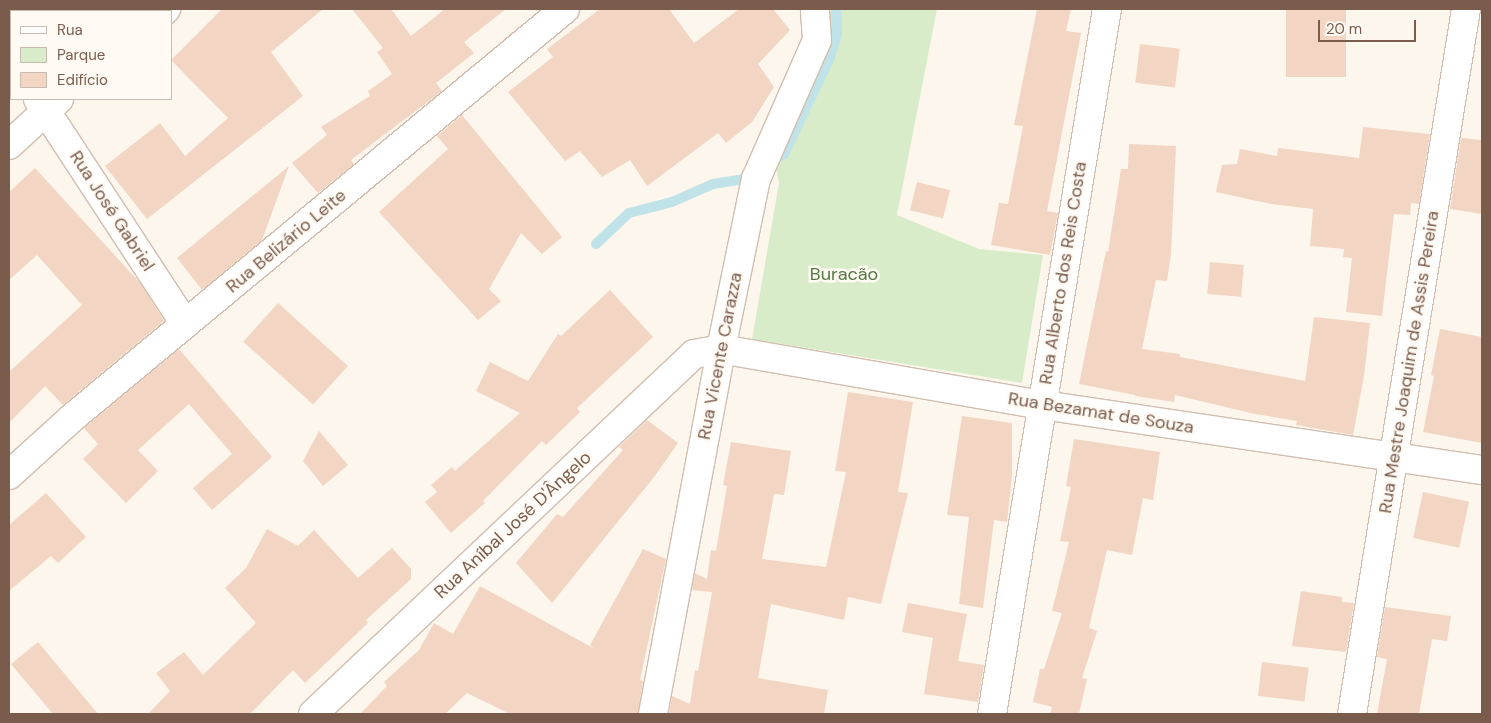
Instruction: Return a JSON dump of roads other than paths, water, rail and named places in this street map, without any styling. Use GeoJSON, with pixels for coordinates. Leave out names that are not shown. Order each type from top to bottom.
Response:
{"type":"FeatureCollection","features":[{"type":"Feature","properties":{"kind":"street","name":"Rua Belizário Leite"},"geometry":{"type":"LineString","coordinates":[[9,475],[73,417],[565,9]]}},
{"type":"Feature","properties":{"kind":"street","name":"Rua Vicente Carazza"},"geometry":{"type":"LineString","coordinates":[[653,714],[721,349],[756,178],[817,40],[815,9]]}},
{"type":"Feature","properties":{"kind":"street","name":"Rua Alberto dos Reis Costa"},"geometry":{"type":"LineString","coordinates":[[992,714],[1107,9]]}},
{"type":"Feature","properties":{"kind":"street","name":"Rua Mestre Joaquim de Assis Pereira"},"geometry":{"type":"LineString","coordinates":[[1352,714],[1466,9]]}},
{"type":"Feature","properties":{"kind":"street","name":"Rua José Gabriel"},"geometry":{"type":"LineString","coordinates":[[48,102],[185,324]]}},
{"type":"Feature","properties":{"kind":"street"},"geometry":{"type":"LineString","coordinates":[[9,146],[48,102]]}},
{"type":"Feature","properties":{"kind":"street","name":"Rua Bezamat de Souza"},"geometry":{"type":"LineString","coordinates":[[721,349],[1042,405],[1482,470]]}},
{"type":"Feature","properties":{"kind":"street","name":"Rua Aníbal José D'Ângelo"},"geometry":{"type":"LineString","coordinates":[[313,714],[694,354],[721,349]]}},
{"type":"Feature","properties":{"kind":"waterway"},"geometry":{"type":"LineString","coordinates":[[770,163],[784,154],[830,57],[837,34],[836,9]]}},
{"type":"Feature","properties":{"kind":"waterway"},"geometry":{"type":"LineString","coordinates":[[596,244],[629,213],[672,202],[713,184],[743,179],[753,173]]}},
{"type":"Feature","properties":{"kind":"park label","name":"Buracão"},"geometry":{"type":"Point","coordinates":[844,274]}}]}
